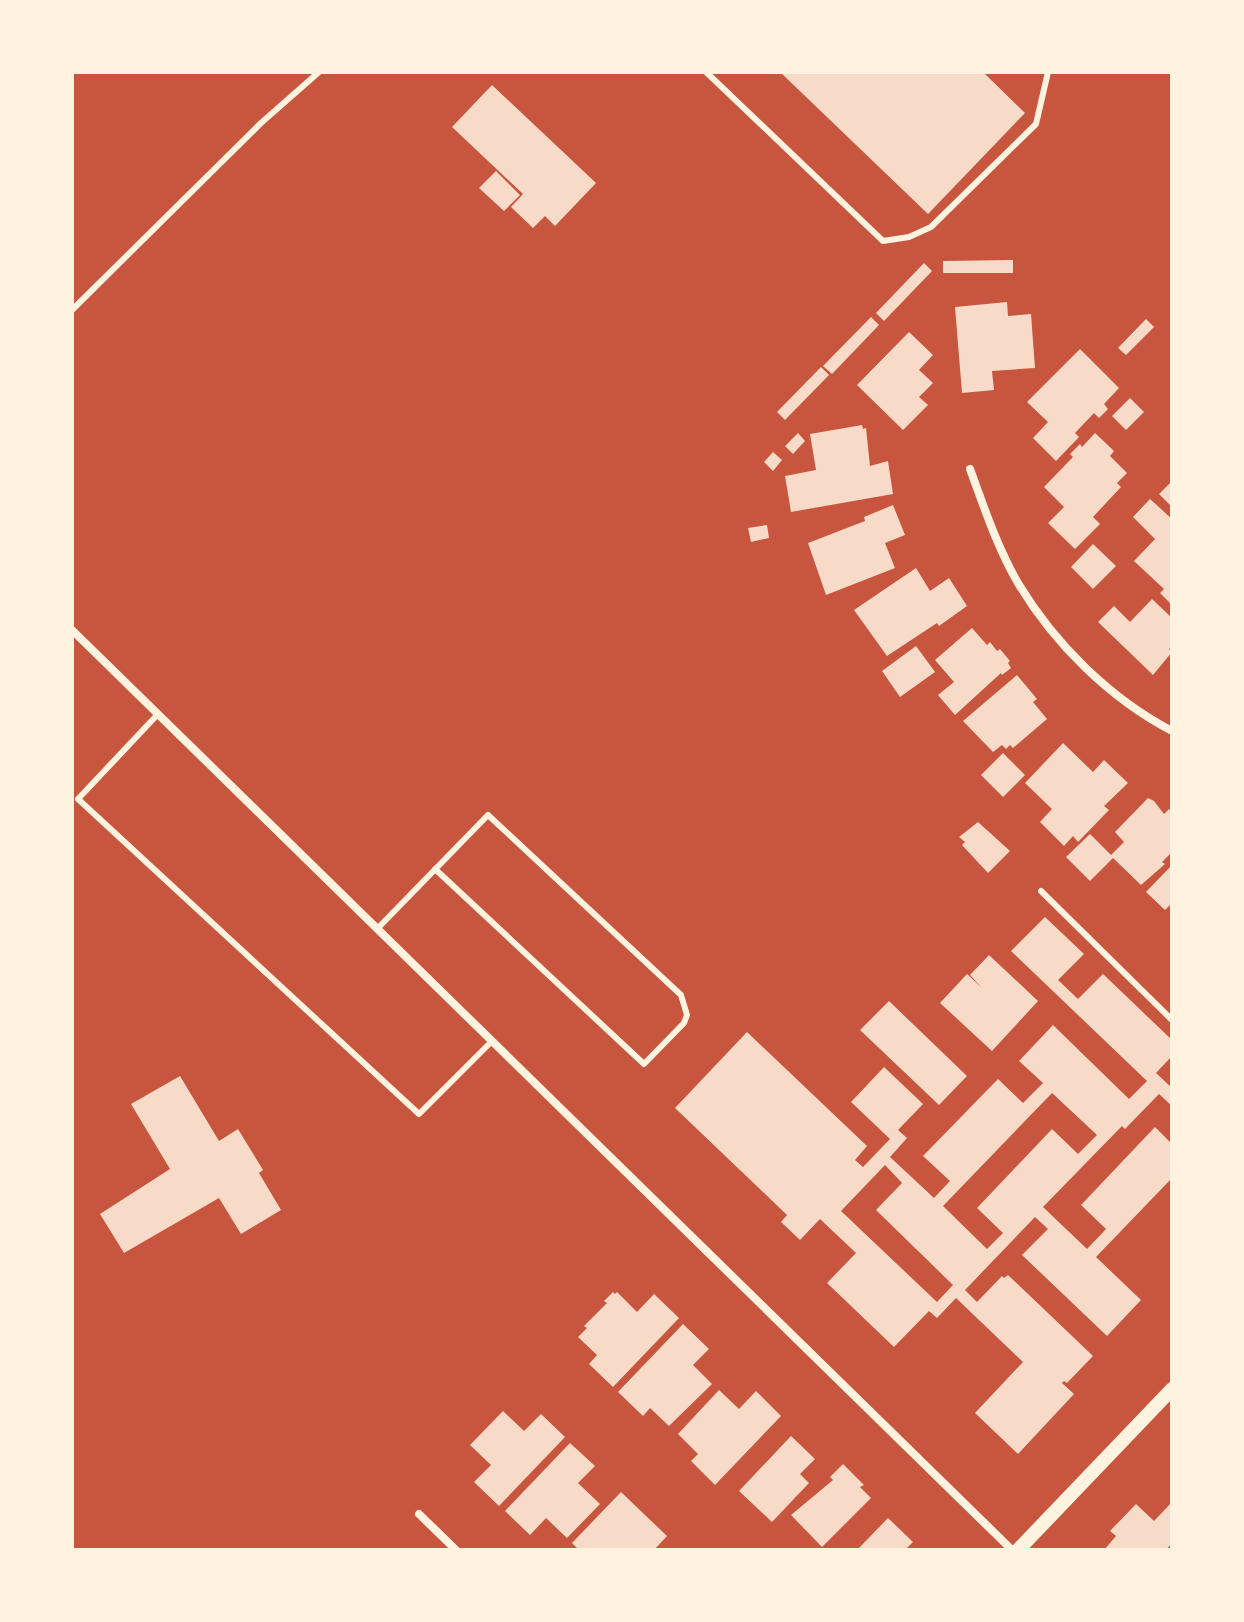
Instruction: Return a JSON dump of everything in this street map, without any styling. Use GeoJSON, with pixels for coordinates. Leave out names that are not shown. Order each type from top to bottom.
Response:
{"type":"FeatureCollection","features":[{"type":"Feature","properties":{"kind":"street"},"geometry":{"type":"LineString","coordinates":[[970,469],[995,536],[1017,581],[1040,617],[1098,678],[1129,704],[1172,731]]}},
{"type":"Feature","properties":{"kind":"street"},"geometry":{"type":"LineString","coordinates":[[72,630],[1012,1550]]}},
{"type":"Feature","properties":{"kind":"street"},"geometry":{"type":"LineString","coordinates":[[1018,1550],[1169,1397]]}},
{"type":"Feature","properties":{"kind":"street"},"geometry":{"type":"LineString","coordinates":[[419,1514],[456,1550]]}},
{"type":"Feature","properties":{"kind":"lane"},"geometry":{"type":"LineString","coordinates":[[72,310],[261,123],[319,72]]}},
{"type":"Feature","properties":{"kind":"lane"},"geometry":{"type":"LineString","coordinates":[[706,72],[883,241],[909,237],[931,227],[1036,124],[1048,72]]}},
{"type":"Feature","properties":{"kind":"lane"},"geometry":{"type":"LineString","coordinates":[[158,714],[78,799],[419,1114],[492,1041]]}},
{"type":"Feature","properties":{"kind":"lane"},"geometry":{"type":"LineString","coordinates":[[377,929],[435,869],[488,815],[681,995],[687,1015],[677,1032],[644,1064],[435,869]]}},
{"type":"Feature","properties":{"kind":"lane"},"geometry":{"type":"LineString","coordinates":[[1041,891],[1172,1020]]}},
{"type":"Feature","properties":{"kind":"building"},"geometry":{"type":"Polygon","coordinates":[[[780,72],[983,72],[1025,113],[928,214],[780,72]]]}},
{"type":"Feature","properties":{"kind":"building"},"geometry":{"type":"Polygon","coordinates":[[[492,85],[596,183],[555,226],[545,216],[533,228],[511,207],[523,194],[452,127],[492,85]]]}},
{"type":"Feature","properties":{"kind":"building"},"geometry":{"type":"Polygon","coordinates":[[[496,171],[520,195],[504,211],[479,188],[496,171]]]}},
{"type":"Feature","properties":{"kind":"building"},"geometry":{"type":"Polygon","coordinates":[[[1013,260],[1013,273],[943,273],[943,261],[1013,260]]]}},
{"type":"Feature","properties":{"kind":"building"},"geometry":{"type":"Polygon","coordinates":[[[924,263],[932,271],[884,321],[876,313],[924,263]]]}},
{"type":"Feature","properties":{"kind":"building"},"geometry":{"type":"Polygon","coordinates":[[[1007,302],[1008,316],[1031,314],[1035,368],[992,371],[994,390],[962,393],[955,307],[1007,302]]]}},
{"type":"Feature","properties":{"kind":"building"},"geometry":{"type":"Polygon","coordinates":[[[871,317],[879,325],[832,374],[823,366],[871,317]]]}},
{"type":"Feature","properties":{"kind":"building"},"geometry":{"type":"Polygon","coordinates":[[[1146,319],[1154,327],[1126,355],[1118,348],[1146,319]]]}},
{"type":"Feature","properties":{"kind":"building"},"geometry":{"type":"Polygon","coordinates":[[[909,332],[933,355],[919,370],[933,383],[919,397],[928,405],[903,430],[857,385],[909,332]]]}},
{"type":"Feature","properties":{"kind":"building"},"geometry":{"type":"Polygon","coordinates":[[[1080,349],[1119,388],[1104,404],[1108,409],[1099,418],[1094,413],[1075,433],[1079,437],[1056,461],[1033,438],[1048,422],[1027,402],[1080,349]]]}},
{"type":"Feature","properties":{"kind":"building"},"geometry":{"type":"Polygon","coordinates":[[[821,367],[829,375],[785,420],[777,412],[821,367]]]}},
{"type":"Feature","properties":{"kind":"building"},"geometry":{"type":"Polygon","coordinates":[[[1130,398],[1144,412],[1126,430],[1112,416],[1130,398]]]}},
{"type":"Feature","properties":{"kind":"building"},"geometry":{"type":"Polygon","coordinates":[[[862,425],[863,429],[866,428],[870,466],[888,461],[893,494],[791,512],[785,476],[816,470],[810,434],[862,425]]]}},
{"type":"Feature","properties":{"kind":"building"},"geometry":{"type":"Polygon","coordinates":[[[798,433],[805,441],[793,454],[785,446],[798,433]]]}},
{"type":"Feature","properties":{"kind":"building"},"geometry":{"type":"Polygon","coordinates":[[[1095,433],[1114,451],[1110,456],[1127,473],[1117,483],[1121,487],[1093,517],[1100,524],[1075,549],[1048,523],[1064,507],[1044,487],[1073,457],[1070,454],[1095,433]]]}},
{"type":"Feature","properties":{"kind":"building"},"geometry":{"type":"Polygon","coordinates":[[[773,452],[782,460],[773,471],[764,462],[773,452]]]}},
{"type":"Feature","properties":{"kind":"building"},"geometry":{"type":"Polygon","coordinates":[[[1172,481],[1172,507],[1159,494],[1172,481]]]}},
{"type":"Feature","properties":{"kind":"building"},"geometry":{"type":"Polygon","coordinates":[[[1150,499],[1172,519],[1172,605],[1160,593],[1164,589],[1134,561],[1155,539],[1133,517],[1150,499]]]}},
{"type":"Feature","properties":{"kind":"building"},"geometry":{"type":"Polygon","coordinates":[[[893,505],[905,535],[885,543],[895,568],[826,595],[808,543],[865,521],[864,517],[893,505]]]}},
{"type":"Feature","properties":{"kind":"building"},"geometry":{"type":"Polygon","coordinates":[[[767,525],[769,538],[751,542],[748,528],[767,525]]]}},
{"type":"Feature","properties":{"kind":"building"},"geometry":{"type":"Polygon","coordinates":[[[1093,544],[1116,566],[1093,589],[1071,567],[1093,544]]]}},
{"type":"Feature","properties":{"kind":"building"},"geometry":{"type":"Polygon","coordinates":[[[916,568],[930,591],[949,578],[967,606],[887,656],[854,610],[916,568]]]}},
{"type":"Feature","properties":{"kind":"building"},"geometry":{"type":"Polygon","coordinates":[[[1152,599],[1172,618],[1172,645],[1169,649],[1172,652],[1153,675],[1098,622],[1114,606],[1130,622],[1152,599]]]}},
{"type":"Feature","properties":{"kind":"building"},"geometry":{"type":"Polygon","coordinates":[[[972,628],[987,645],[990,642],[997,651],[1000,649],[1010,661],[1011,668],[1001,673],[955,715],[938,695],[954,682],[935,660],[972,628]]]}},
{"type":"Feature","properties":{"kind":"building"},"geometry":{"type":"Polygon","coordinates":[[[916,646],[935,672],[900,697],[882,671],[916,646]]]}},
{"type":"Feature","properties":{"kind":"building"},"geometry":{"type":"Polygon","coordinates":[[[1017,675],[1037,699],[1033,702],[1047,719],[1013,748],[1010,745],[1006,749],[1002,745],[993,752],[963,721],[1017,675]]]}},
{"type":"Feature","properties":{"kind":"building"},"geometry":{"type":"Polygon","coordinates":[[[1063,743],[1093,772],[1104,760],[1128,783],[1104,806],[1109,810],[1078,842],[1073,836],[1064,846],[1040,822],[1052,809],[1025,783],[1063,743]]]}},
{"type":"Feature","properties":{"kind":"building"},"geometry":{"type":"Polygon","coordinates":[[[1003,753],[1025,775],[1003,797],[981,775],[1003,753]]]}},
{"type":"Feature","properties":{"kind":"building"},"geometry":{"type":"Polygon","coordinates":[[[1148,798],[1164,814],[1169,809],[1172,812],[1172,852],[1162,862],[1165,864],[1141,885],[1113,858],[1090,881],[1066,857],[1090,834],[1111,855],[1124,842],[1115,832],[1148,798]]]}},
{"type":"Feature","properties":{"kind":"building"},"geometry":{"type":"Polygon","coordinates":[[[978,822],[1010,851],[988,873],[962,845],[965,842],[959,837],[978,822]]]}},
{"type":"Feature","properties":{"kind":"building"},"geometry":{"type":"Polygon","coordinates":[[[1172,865],[1172,903],[1165,910],[1146,892],[1172,865]]]}},
{"type":"Feature","properties":{"kind":"building"},"geometry":{"type":"Polygon","coordinates":[[[1045,917],[1084,954],[1058,980],[1078,999],[1103,974],[1172,1040],[1172,1056],[1156,1073],[1172,1088],[1172,1106],[1159,1094],[1125,1129],[1122,1126],[1043,1207],[1087,1249],[1106,1229],[1081,1205],[1155,1127],[1172,1144],[1172,1178],[1096,1257],[1141,1300],[1107,1336],[1022,1255],[1048,1229],[1035,1217],[965,1290],[977,1302],[1002,1276],[1008,1275],[1093,1356],[1067,1383],[1062,1383],[1074,1394],[1018,1454],[975,1413],[1023,1362],[956,1298],[937,1318],[929,1311],[894,1347],[827,1283],[856,1253],[820,1219],[800,1240],[781,1222],[787,1215],[675,1108],[747,1032],[867,1146],[855,1160],[863,1167],[890,1139],[851,1102],[884,1067],[923,1104],[898,1130],[907,1138],[890,1157],[934,1198],[950,1181],[923,1156],[998,1079],[1023,1103],[1043,1083],[1019,1061],[1053,1025],[1129,1099],[1147,1081],[1011,951],[1045,917]],[[1052,1093],[943,1206],[987,1249],[1003,1233],[977,1208],[1052,1129],[1078,1154],[1097,1135],[1052,1093]],[[885,1165],[841,1211],[937,1302],[953,1285],[876,1210],[902,1183],[885,1165]]]}},
{"type":"Feature","properties":{"kind":"building"},"geometry":{"type":"Polygon","coordinates":[[[989,955],[1038,1001],[992,1051],[940,1003],[967,974],[982,988],[970,975],[989,955]]]}},
{"type":"Feature","properties":{"kind":"building"},"geometry":{"type":"Polygon","coordinates":[[[889,1001],[967,1076],[939,1105],[860,1030],[889,1001]]]}},
{"type":"Feature","properties":{"kind":"building"},"geometry":{"type":"Polygon","coordinates":[[[180,1076],[219,1141],[238,1129],[263,1170],[259,1173],[281,1210],[241,1234],[219,1198],[124,1253],[100,1214],[170,1169],[131,1104],[180,1076]]]}},
{"type":"Feature","properties":{"kind":"building"},"geometry":{"type":"Polygon","coordinates":[[[613,1292],[617,1292],[637,1312],[654,1294],[679,1318],[613,1387],[589,1364],[597,1355],[578,1337],[613,1292]]]}},
{"type":"Feature","properties":{"kind":"building"},"geometry":{"type":"Polygon","coordinates":[[[683,1324],[709,1349],[693,1365],[712,1384],[669,1426],[650,1408],[643,1416],[618,1392],[683,1324]]]}},
{"type":"Feature","properties":{"kind":"building"},"geometry":{"type":"Polygon","coordinates":[[[719,1390],[739,1409],[756,1391],[781,1416],[715,1485],[691,1461],[698,1454],[678,1434],[719,1390]]]}},
{"type":"Feature","properties":{"kind":"building"},"geometry":{"type":"Polygon","coordinates":[[[503,1411],[524,1431],[541,1414],[565,1437],[499,1506],[474,1482],[491,1465],[470,1445],[503,1411]]]}},
{"type":"Feature","properties":{"kind":"building"},"geometry":{"type":"Polygon","coordinates":[[[791,1436],[815,1459],[800,1474],[809,1483],[772,1522],[739,1491],[791,1436]]]}},
{"type":"Feature","properties":{"kind":"building"},"geometry":{"type":"Polygon","coordinates":[[[570,1443],[595,1466],[578,1483],[600,1504],[567,1538],[546,1518],[530,1535],[505,1511],[570,1443]]]}},
{"type":"Feature","properties":{"kind":"building"},"geometry":{"type":"Polygon","coordinates":[[[843,1464],[864,1485],[860,1487],[871,1498],[822,1547],[791,1515],[833,1480],[830,1477],[843,1464]]]}},
{"type":"Feature","properties":{"kind":"building"},"geometry":{"type":"Polygon","coordinates":[[[621,1492],[667,1536],[654,1550],[579,1550],[572,1543],[621,1492]]]}},
{"type":"Feature","properties":{"kind":"building"},"geometry":{"type":"Polygon","coordinates":[[[1172,1502],[1172,1543],[1166,1550],[1104,1550],[1116,1536],[1110,1531],[1136,1504],[1154,1521],[1172,1502]]]}},
{"type":"Feature","properties":{"kind":"building"},"geometry":{"type":"Polygon","coordinates":[[[888,1518],[913,1542],[905,1550],[857,1550],[888,1518]]]}}]}
